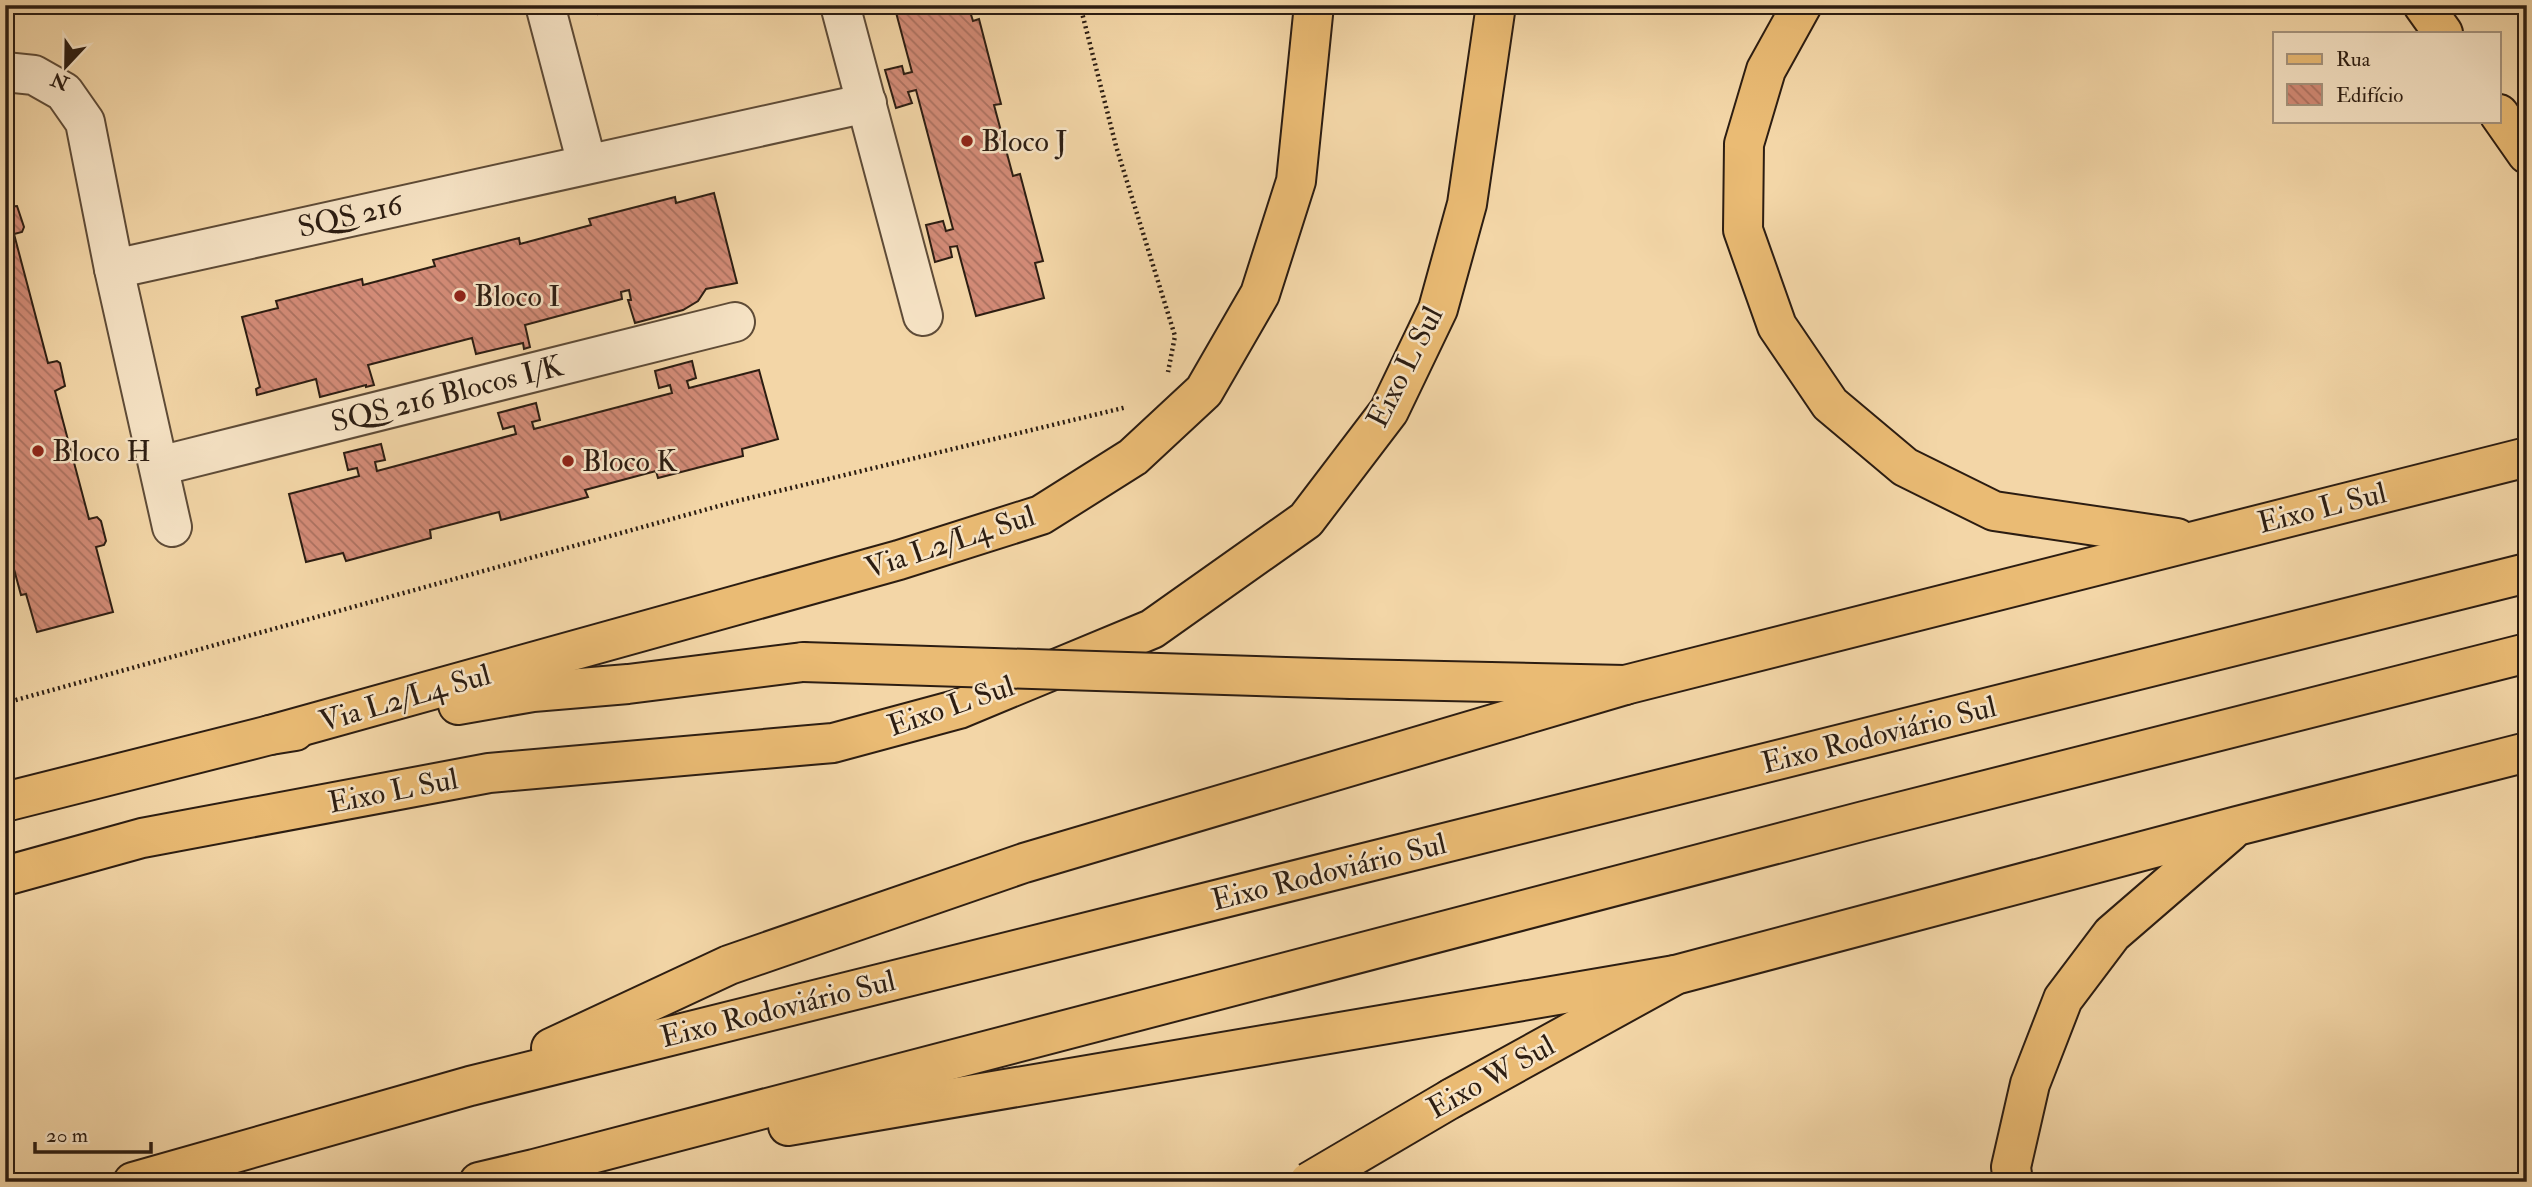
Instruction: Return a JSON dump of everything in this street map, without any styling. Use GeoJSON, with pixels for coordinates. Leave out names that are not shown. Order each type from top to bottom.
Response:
{"type":"FeatureCollection","features":[{"type":"Feature","properties":{"kind":"main road","name":"Via L2/L4 Sul"},"geometry":{"type":"LineString","coordinates":[[270,736],[885,564],[1041,515],[1133,457],[1204,391],[1259,294],[1296,181],[1314,5]]}},
{"type":"Feature","properties":{"kind":"main road","name":"Eixo L Sul"},"geometry":{"type":"LineString","coordinates":[[5,876],[142,838],[489,773],[833,743],[959,709],[1152,629],[1306,520],[1389,411],[1438,309],[1466,204],[1496,5]]}},
{"type":"Feature","properties":{"kind":"main road"},"geometry":{"type":"LineString","coordinates":[[1802,5],[1766,70],[1744,144],[1743,230],[1777,326],[1830,404],[1905,467],[1994,511],[2193,541]]}},
{"type":"Feature","properties":{"kind":"main road"},"geometry":{"type":"LineString","coordinates":[[2423,5],[2442,32]]}},
{"type":"Feature","properties":{"kind":"main road"},"geometry":{"type":"LineString","coordinates":[[2500,115],[2527,154]]}},
{"type":"Feature","properties":{"kind":"main road","name":"Eixo L Sul"},"geometry":{"type":"LineString","coordinates":[[1625,685],[2527,457]]}},
{"type":"Feature","properties":{"kind":"main road","name":"Eixo Rodoviário Sul"},"geometry":{"type":"LineString","coordinates":[[133,1182],[470,1086],[2511,577]]}},
{"type":"Feature","properties":{"kind":"main road"},"geometry":{"type":"LineString","coordinates":[[478,1182],[1864,821],[2523,654]]}},
{"type":"Feature","properties":{"kind":"main road"},"geometry":{"type":"LineString","coordinates":[[5,802],[270,736],[533,692],[628,684],[803,662],[1625,685]]}},
{"type":"Feature","properties":{"kind":"main road"},"geometry":{"type":"LineString","coordinates":[[470,1086],[729,965],[1011,867],[1625,685]]}},
{"type":"Feature","properties":{"kind":"main road"},"geometry":{"type":"LineString","coordinates":[[534,1169],[1675,975],[2525,752]]}},
{"type":"Feature","properties":{"kind":"main road"},"geometry":{"type":"LineString","coordinates":[[2013,1182],[2011,1167],[2030,1084],[2063,999],[2112,934],[2237,826]]}},
{"type":"Feature","properties":{"kind":"main road","name":"Eixo W Sul"},"geometry":{"type":"LineString","coordinates":[[1309,1182],[1452,1098],[1675,975]]}},
{"type":"Feature","properties":{"kind":"street"},"geometry":{"type":"LineString","coordinates":[[545,5],[587,164]]}},
{"type":"Feature","properties":{"kind":"street"},"geometry":{"type":"LineString","coordinates":[[840,5],[923,316]]}},
{"type":"Feature","properties":{"kind":"street"},"geometry":{"type":"LineString","coordinates":[[5,72],[34,75],[64,92],[85,122],[114,269],[172,527]]}},
{"type":"Feature","properties":{"kind":"street","name":"SQS 216"},"geometry":{"type":"LineString","coordinates":[[114,269],[867,103]]}},
{"type":"Feature","properties":{"kind":"street","name":"SQS 216 Blocos I/K"},"geometry":{"type":"LineString","coordinates":[[159,466],[735,322]]}},
{"type":"Feature","properties":{"kind":"path"},"geometry":{"type":"LineString","coordinates":[[1080,5],[1116,146],[1175,337],[1167,374]]}},
{"type":"Feature","properties":{"kind":"path"},"geometry":{"type":"LineString","coordinates":[[5,703],[737,501],[1132,406]]}},
{"type":"Feature","properties":{"kind":"building"},"geometry":{"type":"Polygon","coordinates":[[[5,5],[45,5],[5,15],[5,5]]]}},
{"type":"Feature","properties":{"kind":"building"},"geometry":{"type":"Polygon","coordinates":[[[596,5],[631,5],[598,14],[596,5]]]}},
{"type":"Feature","properties":{"kind":"building","name":"Bloco J"},"geometry":{"type":"Polygon","coordinates":[[[894,5],[968,5],[973,21],[979,19],[1001,104],[994,105],[1013,176],[1020,174],[1043,261],[1035,263],[1044,298],[976,316],[957,246],[950,247],[952,257],[935,262],[926,225],[943,221],[946,231],[953,229],[916,90],[908,92],[912,103],[896,108],[885,70],[902,66],[904,74],[912,72],[894,5]]]}},
{"type":"Feature","properties":{"kind":"building","name":"Bloco I"},"geometry":{"type":"Polygon","coordinates":[[[714,193],[737,283],[706,289],[698,301],[683,310],[635,323],[628,300],[631,300],[629,290],[621,292],[622,299],[525,325],[530,347],[524,349],[523,343],[476,354],[472,338],[368,365],[374,385],[320,397],[316,379],[257,395],[256,389],[260,387],[242,317],[278,308],[276,301],[362,279],[363,285],[435,266],[433,260],[519,238],[520,244],[591,225],[589,219],[675,197],[676,203],[714,193]]]}},
{"type":"Feature","properties":{"kind":"building","name":"Bloco H"},"geometry":{"type":"Polygon","coordinates":[[[5,202],[6,207],[17,206],[24,227],[22,232],[14,234],[48,363],[60,363],[65,386],[55,391],[89,519],[97,517],[101,521],[106,541],[104,545],[96,547],[113,612],[37,632],[26,594],[21,595],[5,536],[5,202]]]}},
{"type":"Feature","properties":{"kind":"building","name":"Bloco K"},"geometry":{"type":"Polygon","coordinates":[[[692,361],[696,378],[687,381],[689,388],[759,370],[778,439],[742,449],[743,456],[658,478],[656,471],[585,490],[588,497],[501,520],[499,512],[430,530],[431,538],[346,561],[343,553],[306,562],[289,494],[359,476],[357,468],[348,470],[344,453],[381,444],[385,460],[375,462],[377,471],[516,434],[514,426],[503,429],[498,413],[536,403],[540,420],[532,422],[534,429],[672,393],[670,385],[659,388],[655,371],[692,361]]]}},
{"type":"Feature","properties":{"kind":"place","name":"Bloco J"},"geometry":{"type":"Point","coordinates":[967,141]}},
{"type":"Feature","properties":{"kind":"place","name":"Bloco I"},"geometry":{"type":"Point","coordinates":[460,296]}},
{"type":"Feature","properties":{"kind":"place","name":"Bloco H"},"geometry":{"type":"Point","coordinates":[38,451]}},
{"type":"Feature","properties":{"kind":"place","name":"Bloco K"},"geometry":{"type":"Point","coordinates":[568,461]}}]}
